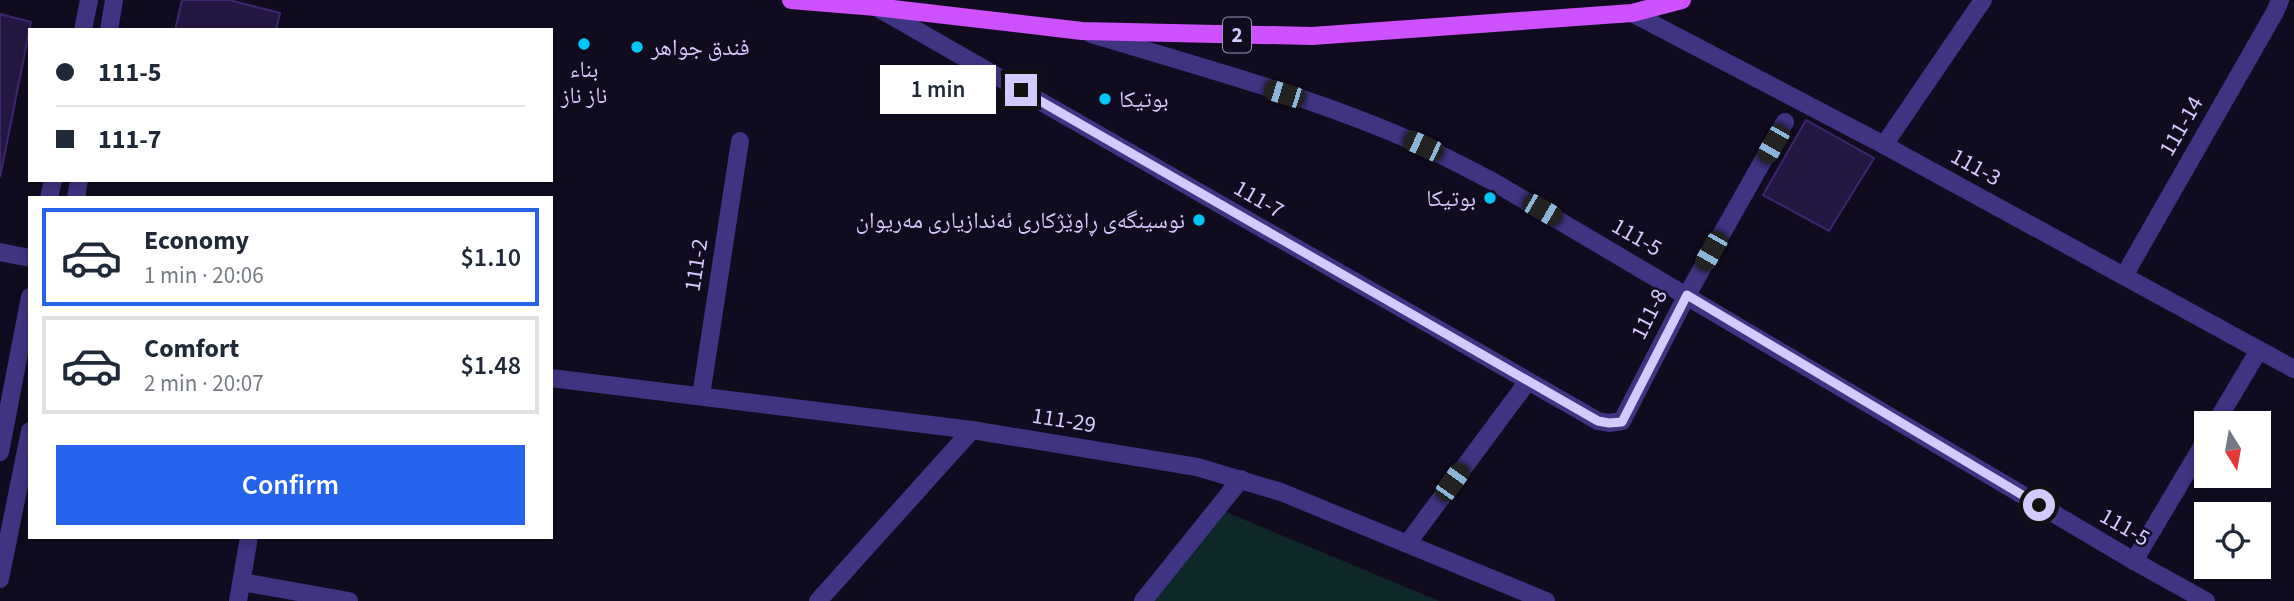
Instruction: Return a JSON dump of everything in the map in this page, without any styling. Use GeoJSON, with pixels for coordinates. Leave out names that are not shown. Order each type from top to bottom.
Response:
{"type":"FeatureCollection","features":[{"type":"Feature","properties":{"kind":"main road","name":"2"},"geometry":{"type":"LineString","coordinates":[[790,0],[876,7],[1082,31],[1312,36],[1632,12],[1682,0]]}},
{"type":"Feature","properties":{"kind":"street"},"geometry":{"type":"LineString","coordinates":[[83,28],[89,0]]}},
{"type":"Feature","properties":{"kind":"street"},"geometry":{"type":"LineString","coordinates":[[109,28],[114,0]]}},
{"type":"Feature","properties":{"kind":"street"},"geometry":{"type":"LineString","coordinates":[[1884,145],[1983,0]]}},
{"type":"Feature","properties":{"kind":"street","name":"111-14"},"geometry":{"type":"LineString","coordinates":[[2124,276],[2280,0]]}},
{"type":"Feature","properties":{"kind":"street","name":"111-7"},"geometry":{"type":"LineString","coordinates":[[876,7],[1598,421],[1622,422]]}},
{"type":"Feature","properties":{"kind":"street","name":"111-3"},"geometry":{"type":"LineString","coordinates":[[1632,12],[1884,145],[2294,369]]}},
{"type":"Feature","properties":{"kind":"street","name":"111-5"},"geometry":{"type":"LineString","coordinates":[[1082,31],[1335,110],[1388,130],[1492,181],[2206,601]]}},
{"type":"Feature","properties":{"kind":"street","name":"111-8"},"geometry":{"type":"LineString","coordinates":[[1622,422],[1687,295],[1786,122]]}},
{"type":"Feature","properties":{"kind":"street","name":"111-2"},"geometry":{"type":"LineString","coordinates":[[701,396],[740,141]]}},
{"type":"Feature","properties":{"kind":"street"},"geometry":{"type":"LineString","coordinates":[[0,252],[28,258]]}},
{"type":"Feature","properties":{"kind":"street"},"geometry":{"type":"LineString","coordinates":[[0,452],[28,307]]}},
{"type":"Feature","properties":{"kind":"street"},"geometry":{"type":"LineString","coordinates":[[2223,411],[2259,350]]}},
{"type":"Feature","properties":{"kind":"street","name":"111-29"},"geometry":{"type":"LineString","coordinates":[[553,377],[972,430],[1152,458],[1241,479],[1311,503],[1546,601]]}},
{"type":"Feature","properties":{"kind":"street"},"geometry":{"type":"LineString","coordinates":[[1408,544],[1528,381]]}},
{"type":"Feature","properties":{"kind":"street"},"geometry":{"type":"LineString","coordinates":[[817,601],[972,430]]}},
{"type":"Feature","properties":{"kind":"street"},"geometry":{"type":"LineString","coordinates":[[0,579],[28,440]]}},
{"type":"Feature","properties":{"kind":"street"},"geometry":{"type":"LineString","coordinates":[[2134,561],[2194,460]]}},
{"type":"Feature","properties":{"kind":"street"},"geometry":{"type":"LineString","coordinates":[[1143,601],[1241,479]]}},
{"type":"Feature","properties":{"kind":"street"},"geometry":{"type":"LineString","coordinates":[[238,601],[250,539]]}},
{"type":"Feature","properties":{"kind":"street"},"geometry":{"type":"LineString","coordinates":[[242,582],[349,601]]}},
{"type":"Feature","properties":{"kind":"green space"},"geometry":{"type":"Polygon","coordinates":[[[1214,507],[1439,601],[1150,601],[1214,507]]]}},
{"type":"Feature","properties":{"kind":"building"},"geometry":{"type":"Polygon","coordinates":[[[182,0],[229,0],[280,13],[276,28],[175,28],[182,0]]]}},
{"type":"Feature","properties":{"kind":"building"},"geometry":{"type":"Polygon","coordinates":[[[0,14],[31,22],[0,177],[0,14]]]}},
{"type":"Feature","properties":{"kind":"building"},"geometry":{"type":"Polygon","coordinates":[[[1806,120],[1874,158],[1829,231],[1763,195],[1806,120]]]}},
{"type":"Feature","properties":{"kind":"place","name":"بناء ناز ناز"},"geometry":{"type":"Point","coordinates":[584,44]}},
{"type":"Feature","properties":{"kind":"place","name":"فندق جواھر"},"geometry":{"type":"Point","coordinates":[637,47]}},
{"type":"Feature","properties":{"kind":"place","name":"بوتیکا"},"geometry":{"type":"Point","coordinates":[1105,99]}},
{"type":"Feature","properties":{"kind":"place","name":"بوتيكا"},"geometry":{"type":"Point","coordinates":[1490,198]}},
{"type":"Feature","properties":{"kind":"place","name":"نوسینگەی ڕاوێژکاری ئەندازیاری مەریوان"},"geometry":{"type":"Point","coordinates":[1199,220]}},
{"type":"Feature","properties":{"kind":"route"},"geometry":{"type":"LineString","coordinates":[[1021,90],[1598,421],[1622,422],[1687,295],[2039,505]]}}]}
